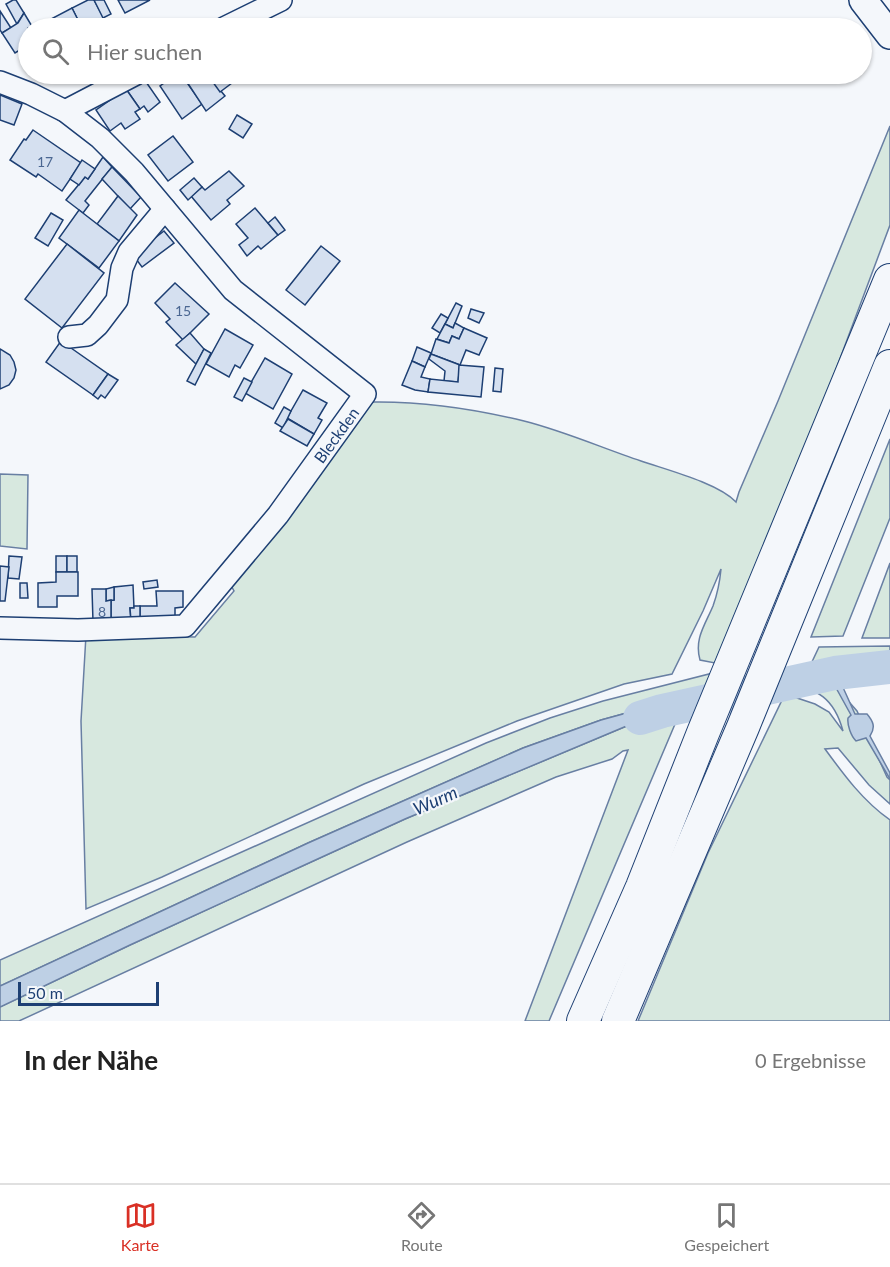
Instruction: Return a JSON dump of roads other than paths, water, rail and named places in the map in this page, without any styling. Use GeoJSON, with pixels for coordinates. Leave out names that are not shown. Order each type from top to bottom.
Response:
{"type":"FeatureCollection","features":[{"type":"Feature","properties":{"kind":"highway"},"geometry":{"type":"LineString","coordinates":[[583,1021],[642,886],[890,280]]}},
{"type":"Feature","properties":{"kind":"highway"},"geometry":{"type":"LineString","coordinates":[[618,1021],[743,727],[890,366]]}},
{"type":"Feature","properties":{"kind":"main road"},"geometry":{"type":"LineString","coordinates":[[863,0],[890,35]]}},
{"type":"Feature","properties":{"kind":"street"},"geometry":{"type":"LineString","coordinates":[[245,18],[282,0]]}},
{"type":"Feature","properties":{"kind":"street","name":"Bleckden"},"geometry":{"type":"LineString","coordinates":[[0,82],[65,111],[100,138],[134,172],[233,290],[365,394],[278,515],[185,626],[78,630],[0,628]]}},
{"type":"Feature","properties":{"kind":"street"},"geometry":{"type":"LineString","coordinates":[[65,111],[117,84]]}},
{"type":"Feature","properties":{"kind":"street"},"geometry":{"type":"LineString","coordinates":[[69,337],[87,335],[98,325],[117,300],[122,268],[129,252],[165,209]]}},
{"type":"Feature","properties":{"kind":"water"},"geometry":{"type":"Polygon","coordinates":[[[890,660],[890,678],[841,683],[855,714],[867,714],[872,722],[873,730],[870,736],[890,773],[890,779],[866,738],[856,741],[852,736],[848,721],[851,715],[828,668],[792,669],[811,664],[890,660]]]}},
{"type":"Feature","properties":{"kind":"water"},"geometry":{"type":"Polygon","coordinates":[[[703,692],[681,710],[629,725],[405,819],[0,1007],[0,986],[308,843],[523,748],[601,720],[703,692]]]}},
{"type":"Feature","properties":{"kind":"waterway","name":"Wurm"},"geometry":{"type":"LineString","coordinates":[[640,718],[662,711],[835,673],[890,667]]}}]}
